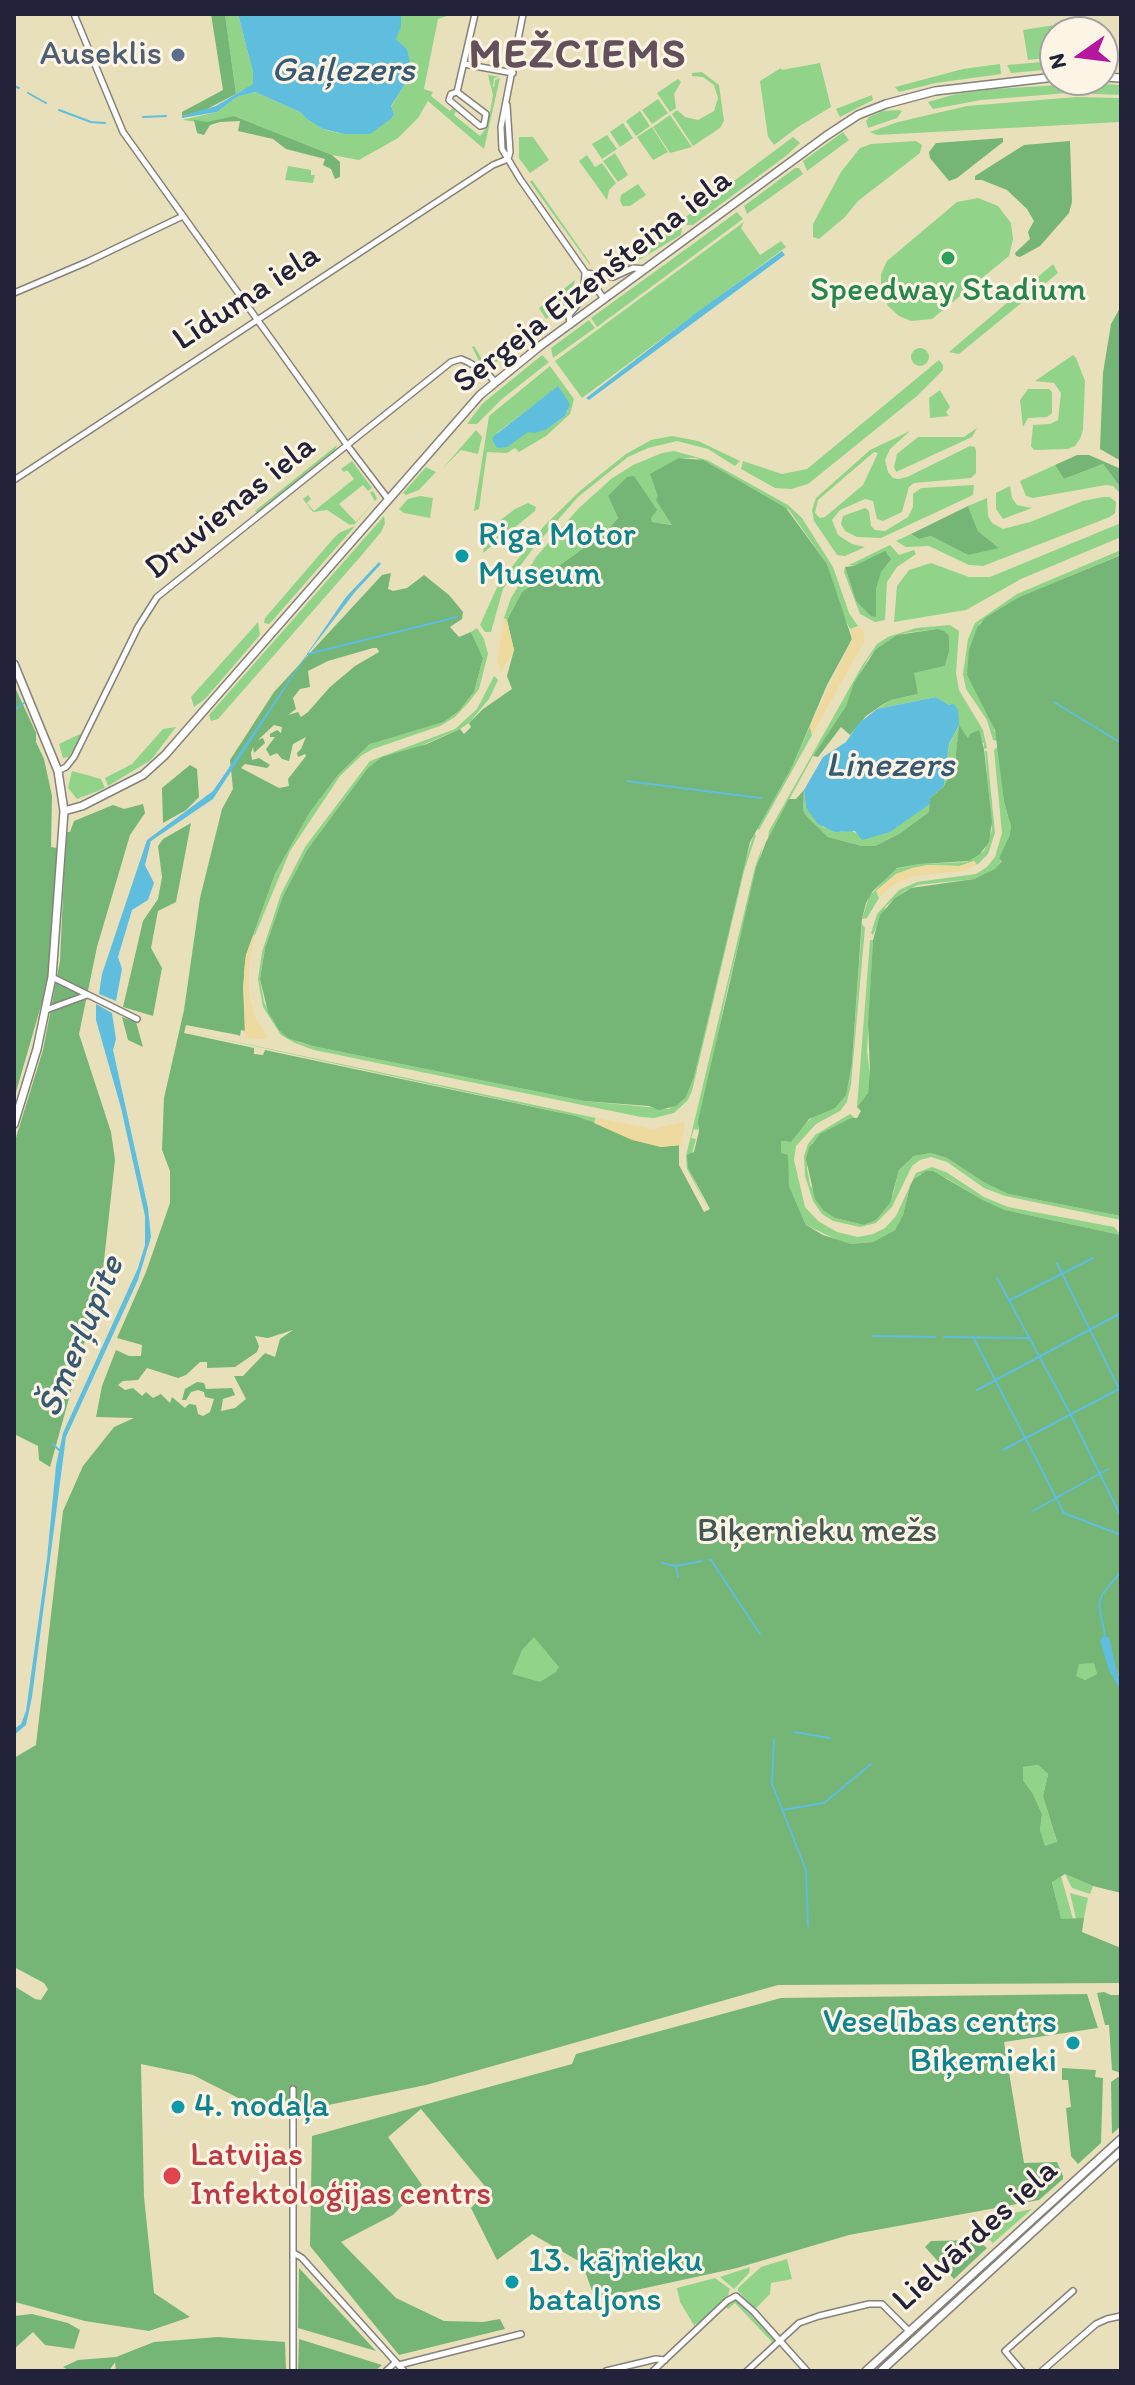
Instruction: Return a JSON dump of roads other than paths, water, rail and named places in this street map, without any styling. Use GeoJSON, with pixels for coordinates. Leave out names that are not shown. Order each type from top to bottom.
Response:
{"type":"FeatureCollection","features":[{"type":"Feature","properties":{"kind":"street"},"geometry":{"type":"LineString","coordinates":[[74,14],[123,132],[388,499]]}},
{"type":"Feature","properties":{"kind":"street"},"geometry":{"type":"LineString","coordinates":[[457,92],[486,114],[484,125],[480,126],[451,104],[449,97],[457,92],[475,14]]}},
{"type":"Feature","properties":{"kind":"street"},"geometry":{"type":"LineString","coordinates":[[523,14],[507,104],[508,159],[605,299]]}},
{"type":"Feature","properties":{"kind":"street"},"geometry":{"type":"LineString","coordinates":[[464,64],[513,73]]}},
{"type":"Feature","properties":{"kind":"street","name":"Sergeja Eizenšteina iela"},"geometry":{"type":"LineString","coordinates":[[64,811],[82,806],[143,775],[165,755],[388,499],[495,382],[570,325],[826,136],[871,109],[935,91],[1039,79]]}},
{"type":"Feature","properties":{"kind":"street","name":"Līduma iela"},"geometry":{"type":"LineString","coordinates":[[14,480],[493,165],[508,159]]}},
{"type":"Feature","properties":{"kind":"street"},"geometry":{"type":"LineString","coordinates":[[14,293],[183,216]]}},
{"type":"Feature","properties":{"kind":"street"},"geometry":{"type":"LineString","coordinates":[[585,272],[613,277],[633,268],[645,269]]}},
{"type":"Feature","properties":{"kind":"street"},"geometry":{"type":"LineString","coordinates":[[570,325],[569,315],[584,290],[585,272]]}},
{"type":"Feature","properties":{"kind":"street","name":"Druvienas iela"},"geometry":{"type":"LineString","coordinates":[[58,771],[74,757],[152,603],[457,359],[483,370],[495,382]]}},
{"type":"Feature","properties":{"kind":"street"},"geometry":{"type":"LineString","coordinates":[[14,664],[58,771],[64,811],[52,977],[37,1049],[14,1124]]}},
{"type":"Feature","properties":{"kind":"street"},"geometry":{"type":"LineString","coordinates":[[52,977],[137,1019]]}},
{"type":"Feature","properties":{"kind":"street"},"geometry":{"type":"LineString","coordinates":[[46,1010],[87,994]]}},
{"type":"Feature","properties":{"kind":"street"},"geometry":{"type":"LineString","coordinates":[[293,2089],[293,2371]]}},
{"type":"Feature","properties":{"kind":"street","name":"Lielvārdes iela"},"geometry":{"type":"LineString","coordinates":[[881,2371],[1080,2182],[1121,2139]]}},
{"type":"Feature","properties":{"kind":"street","name":"Lielvārdes iela"},"geometry":{"type":"LineString","coordinates":[[866,2371],[1080,2182],[1121,2151]]}},
{"type":"Feature","properties":{"kind":"street"},"geometry":{"type":"LineString","coordinates":[[294,2253],[302,2258],[404,2371]]}},
{"type":"Feature","properties":{"kind":"street"},"geometry":{"type":"LineString","coordinates":[[1022,2371],[1005,2351],[1073,2291]]}},
{"type":"Feature","properties":{"kind":"street"},"geometry":{"type":"LineString","coordinates":[[653,2371],[734,2296],[750,2308],[807,2371]]}},
{"type":"Feature","properties":{"kind":"street"},"geometry":{"type":"LineString","coordinates":[[747,2371],[805,2320],[869,2304],[882,2304],[916,2339]]}},
{"type":"Feature","properties":{"kind":"street"},"geometry":{"type":"LineString","coordinates":[[1042,2371],[1096,2324],[1121,2316]]}},
{"type":"Feature","properties":{"kind":"street"},"geometry":{"type":"LineString","coordinates":[[386,2371],[398,2364],[521,2334]]}},
{"type":"Feature","properties":{"kind":"street"},"geometry":{"type":"LineString","coordinates":[[606,2371],[656,2359],[665,2360]]}},
{"type":"Feature","properties":{"kind":"water","name":"Gaiļezers"},"geometry":{"type":"Polygon","coordinates":[[[238,14],[401,14],[401,27],[396,39],[407,49],[410,61],[404,86],[391,106],[392,118],[370,134],[344,134],[323,129],[300,112],[255,92],[237,97],[217,112],[182,118],[216,106],[253,84],[253,72],[238,14]]]}},
{"type":"Feature","properties":{"kind":"water"},"geometry":{"type":"Polygon","coordinates":[[[782,251],[785,255],[589,400],[586,398],[696,313],[782,251]]]}},
{"type":"Feature","properties":{"kind":"water"},"geometry":{"type":"Polygon","coordinates":[[[558,386],[570,404],[565,416],[547,429],[528,432],[507,447],[497,448],[492,439],[494,436],[558,386]]]}},
{"type":"Feature","properties":{"kind":"water"},"geometry":{"type":"Polygon","coordinates":[[[379,562],[381,564],[309,652],[213,799],[151,841],[145,865],[154,883],[148,900],[132,910],[118,957],[122,969],[116,1001],[99,994],[102,974],[147,840],[213,791],[346,597],[379,562]]]}},
{"type":"Feature","properties":{"kind":"water","name":"Linezers"},"geometry":{"type":"Polygon","coordinates":[[[936,697],[949,705],[954,704],[958,710],[959,725],[949,744],[944,786],[930,798],[930,804],[890,832],[862,840],[855,831],[835,832],[818,824],[806,808],[804,790],[823,757],[846,742],[859,723],[877,709],[936,697]]]}},
{"type":"Feature","properties":{"kind":"water"},"geometry":{"type":"Polygon","coordinates":[[[96,1004],[112,1013],[116,1039],[113,1050],[148,1208],[151,1237],[138,1280],[66,1437],[32,1697],[26,1725],[14,1735],[14,1729],[21,1724],[26,1711],[47,1559],[56,1465],[63,1433],[138,1268],[145,1245],[145,1216],[121,1108],[96,1020],[96,1004]]]}},
{"type":"Feature","properties":{"kind":"water"},"geometry":{"type":"Polygon","coordinates":[[[1103,1636],[1109,1637],[1118,1686],[1109,1670],[1100,1641],[1103,1636]]]}},
{"type":"Feature","properties":{"kind":"waterway"},"geometry":{"type":"LineString","coordinates":[[14,86],[19,88]]}},
{"type":"Feature","properties":{"kind":"waterway"},"geometry":{"type":"LineString","coordinates":[[28,93],[46,103]]}},
{"type":"Feature","properties":{"kind":"waterway"},"geometry":{"type":"LineString","coordinates":[[59,110],[91,122],[105,123]]}},
{"type":"Feature","properties":{"kind":"waterway"},"geometry":{"type":"LineString","coordinates":[[143,117],[166,116]]}},
{"type":"Feature","properties":{"kind":"waterway"},"geometry":{"type":"LineString","coordinates":[[308,654],[457,617]]}},
{"type":"Feature","properties":{"kind":"waterway"},"geometry":{"type":"LineString","coordinates":[[1054,702],[1121,743]]}},
{"type":"Feature","properties":{"kind":"waterway"},"geometry":{"type":"LineString","coordinates":[[14,710],[24,703]]}},
{"type":"Feature","properties":{"kind":"waterway"},"geometry":{"type":"LineString","coordinates":[[627,781],[761,798]]}},
{"type":"Feature","properties":{"kind":"waterway"},"geometry":{"type":"LineString","coordinates":[[1010,1300],[1093,1258]]}},
{"type":"Feature","properties":{"kind":"waterway"},"geometry":{"type":"LineString","coordinates":[[1057,1263],[1121,1393]]}},
{"type":"Feature","properties":{"kind":"waterway"},"geometry":{"type":"LineString","coordinates":[[997,1278],[1071,1415],[1121,1517]]}},
{"type":"Feature","properties":{"kind":"waterway"},"geometry":{"type":"LineString","coordinates":[[977,1390],[1121,1313]]}},
{"type":"Feature","properties":{"kind":"waterway"},"geometry":{"type":"LineString","coordinates":[[873,1336],[935,1337]]}},
{"type":"Feature","properties":{"kind":"waterway"},"geometry":{"type":"LineString","coordinates":[[944,1337],[1030,1338]]}},
{"type":"Feature","properties":{"kind":"waterway"},"geometry":{"type":"LineString","coordinates":[[973,1337],[1064,1513],[1121,1535]]}},
{"type":"Feature","properties":{"kind":"waterway"},"geometry":{"type":"LineString","coordinates":[[1003,1450],[1119,1389]]}},
{"type":"Feature","properties":{"kind":"waterway"},"geometry":{"type":"LineString","coordinates":[[53,1444],[59,1450]]}},
{"type":"Feature","properties":{"kind":"waterway"},"geometry":{"type":"LineString","coordinates":[[1033,1511],[1108,1469]]}},
{"type":"Feature","properties":{"kind":"waterway"},"geometry":{"type":"LineString","coordinates":[[709,1560],[760,1634]]}},
{"type":"Feature","properties":{"kind":"waterway"},"geometry":{"type":"LineString","coordinates":[[663,1563],[675,1566],[702,1561]]}},
{"type":"Feature","properties":{"kind":"waterway"},"geometry":{"type":"LineString","coordinates":[[676,1566],[678,1577]]}},
{"type":"Feature","properties":{"kind":"waterway"},"geometry":{"type":"LineString","coordinates":[[1105,1635],[1099,1606],[1102,1595],[1121,1571]]}},
{"type":"Feature","properties":{"kind":"waterway"},"geometry":{"type":"LineString","coordinates":[[794,1732],[830,1738]]}},
{"type":"Feature","properties":{"kind":"waterway"},"geometry":{"type":"LineString","coordinates":[[774,1739],[772,1784],[806,1870],[808,1926]]}},
{"type":"Feature","properties":{"kind":"waterway"},"geometry":{"type":"LineString","coordinates":[[782,1810],[824,1803],[871,1764]]}},
{"type":"Feature","properties":{"kind":"place","name":"Auseklis"},"geometry":{"type":"Point","coordinates":[178,55]}},
{"type":"Feature","properties":{"kind":"place","name":"Speedway Stadium"},"geometry":{"type":"Point","coordinates":[948,258]}},
{"type":"Feature","properties":{"kind":"place","name":"Riga Motor Museum"},"geometry":{"type":"Point","coordinates":[462,556]}},
{"type":"Feature","properties":{"kind":"place","name":"Veselības centrs Biķernieki"},"geometry":{"type":"Point","coordinates":[1073,2043]}},
{"type":"Feature","properties":{"kind":"place","name":"4. nodaļa"},"geometry":{"type":"Point","coordinates":[178,2107]}},
{"type":"Feature","properties":{"kind":"place","name":"Latvijas Infektoloģijas centrs"},"geometry":{"type":"Point","coordinates":[172,2176]}},
{"type":"Feature","properties":{"kind":"place","name":"13. kājnieku bataljons"},"geometry":{"type":"Point","coordinates":[512,2282]}},
{"type":"Feature","properties":{"kind":"district","name":"MEŽCIEMS"},"geometry":{"type":"Point","coordinates":[578,56]}},
{"type":"Feature","properties":{"kind":"water label","name":"Šmerļupīte"},"geometry":{"type":"Point","coordinates":[82,1337]}},
{"type":"Feature","properties":{"kind":"park label","name":"Biķernieku mežs"},"geometry":{"type":"Point","coordinates":[817,1532]}}]}
